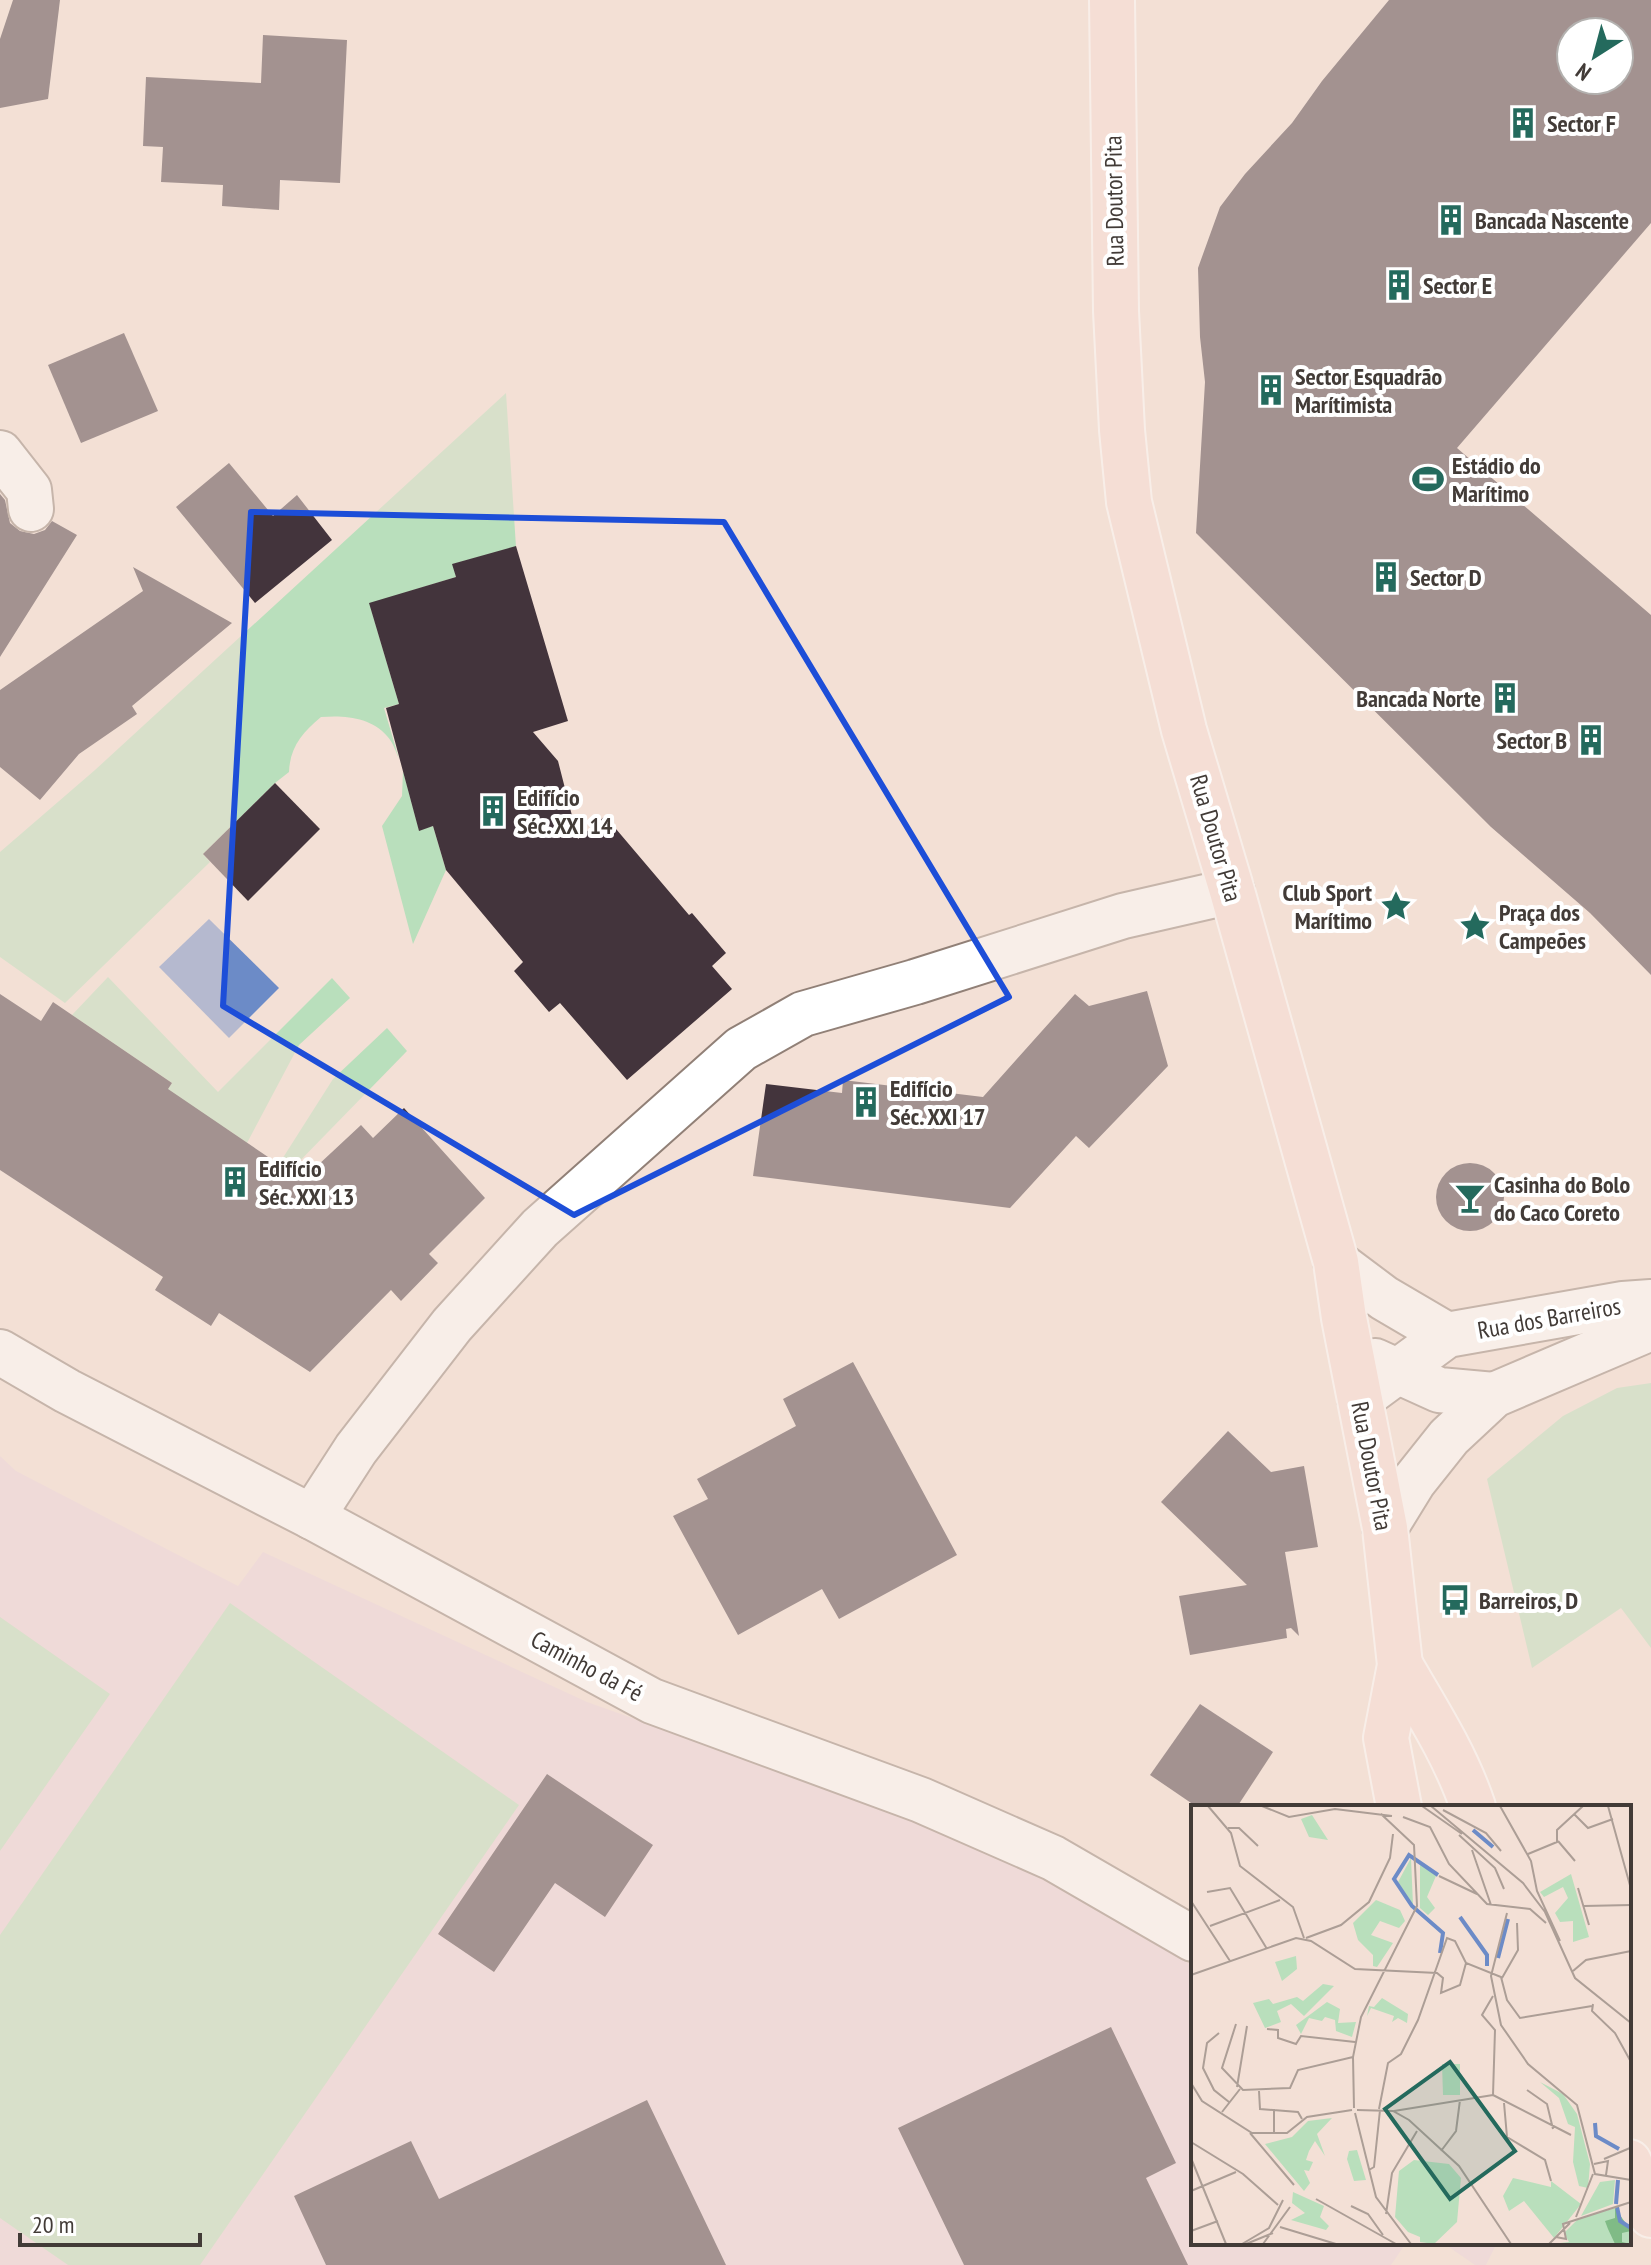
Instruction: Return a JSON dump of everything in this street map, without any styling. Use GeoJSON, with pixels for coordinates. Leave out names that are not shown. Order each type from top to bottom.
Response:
{"type":"FeatureCollection","features":[{"type":"Feature","properties":{"kind":"main road","name":"Rua Doutor Pita"},"geometry":{"type":"LineString","coordinates":[[1112,0],[1116,311],[1129,502],[1184,730],[1336,1262],[1385,1528],[1400,1665],[1386,1738],[1399,1805]]}},
{"type":"Feature","properties":{"kind":"main road","name":"Rua Doutor Pita"},"geometry":{"type":"LineString","coordinates":[[1400,1665],[1445,1743],[1465,1782],[1472,1805]]}},
{"type":"Feature","properties":{"kind":"main road"},"geometry":{"type":"LineString","coordinates":[[1631,2167],[1651,2215]]}},
{"type":"Feature","properties":{"kind":"main road"},"geometry":{"type":"LineString","coordinates":[[1631,2207],[1651,2224]]}},
{"type":"Feature","properties":{"kind":"street"},"geometry":{"type":"LineString","coordinates":[[0,453],[29,490],[31,509]]}},
{"type":"Feature","properties":{"kind":"street"},"geometry":{"type":"LineString","coordinates":[[312,1517],[356,1449],[452,1325],[540,1228],[741,1049],[803,1014],[1123,916],[1232,891]]}},
{"type":"Feature","properties":{"kind":"street","name":"Rua dos Barreiros"},"geometry":{"type":"LineString","coordinates":[[1336,1262],[1384,1298],[1447,1335]]}},
{"type":"Feature","properties":{"kind":"street","name":"Rua dos Barreiros"},"geometry":{"type":"LineString","coordinates":[[1360,1399],[1447,1335],[1623,1304],[1651,1302]]}},
{"type":"Feature","properties":{"kind":"street","name":"Rua dos Barreiros"},"geometry":{"type":"LineString","coordinates":[[1344,1318],[1352,1348],[1396,1373],[1439,1390],[1494,1395]]}},
{"type":"Feature","properties":{"kind":"street","name":"Rua dos Barreiros"},"geometry":{"type":"LineString","coordinates":[[1385,1528],[1414,1481],[1449,1437],[1494,1395],[1651,1328]]}},
{"type":"Feature","properties":{"kind":"street","name":"Caminho da Fé"},"geometry":{"type":"LineString","coordinates":[[0,1352],[67,1391],[312,1517],[652,1701],[921,1800],[1053,1858],[1191,1938]]}},
{"type":"Feature","properties":{"kind":"highlighted area"},"geometry":{"type":"Polygon","coordinates":[[[251,512],[724,522],[1009,997],[574,1215],[223,1006],[251,512]]]}},
{"type":"Feature","properties":{"kind":"shaded area"},"geometry":{"type":"Polygon","coordinates":[[[0,1456],[16,1471],[238,1586],[263,1552],[587,1702],[990,1845],[1191,1965],[1191,2245],[1405,2245],[1391,2265],[0,2265],[0,1456]]]}},
{"type":"Feature","properties":{"kind":"shaded area"},"geometry":{"type":"Polygon","coordinates":[[[1446,2245],[1496,2245],[1486,2265],[1475,2265],[1446,2245]]]}},
{"type":"Feature","properties":{"kind":"green space"},"geometry":{"type":"Polygon","coordinates":[[[506,393],[516,547],[453,564],[456,577],[404,593],[405,600],[371,609],[399,704],[384,708],[399,759],[389,738],[373,725],[348,717],[321,717],[298,741],[289,772],[203,854],[210,862],[65,1003],[0,957],[0,852],[95,770],[506,393]]]}},
{"type":"Feature","properties":{"kind":"green space"},"geometry":{"type":"Polygon","coordinates":[[[403,771],[419,830],[433,826],[446,870],[413,944],[382,826],[402,796],[403,771]]]}},
{"type":"Feature","properties":{"kind":"green space"},"geometry":{"type":"Polygon","coordinates":[[[108,977],[218,1092],[332,978],[350,998],[299,1045],[247,1143],[227,1129],[221,1137],[161,1098],[172,1083],[72,1015],[108,977]]]}},
{"type":"Feature","properties":{"kind":"green space"},"geometry":{"type":"Polygon","coordinates":[[[387,1028],[407,1051],[290,1171],[279,1164],[333,1079],[387,1028]]]}},
{"type":"Feature","properties":{"kind":"green space"},"geometry":{"type":"Polygon","coordinates":[[[1651,1383],[1651,1648],[1621,1608],[1532,1668],[1487,1479],[1563,1416],[1617,1388],[1651,1383]]]}},
{"type":"Feature","properties":{"kind":"green space"},"geometry":{"type":"Polygon","coordinates":[[[230,1603],[519,1805],[200,2265],[68,2265],[0,2218],[0,1935],[230,1603]]]}},
{"type":"Feature","properties":{"kind":"green space"},"geometry":{"type":"Polygon","coordinates":[[[0,1617],[110,1694],[0,1851],[0,1617]]]}},
{"type":"Feature","properties":{"kind":"water"},"geometry":{"type":"Polygon","coordinates":[[[209,919],[279,988],[229,1038],[159,967],[209,919]]]}},
{"type":"Feature","properties":{"kind":"building"},"geometry":{"type":"Polygon","coordinates":[[[13,0],[60,0],[48,99],[0,108],[0,39],[13,0]]]}},
{"type":"Feature","properties":{"kind":"building","name":"Estádio do Marítimo"},"geometry":{"type":"Polygon","coordinates":[[[1389,0],[1651,0],[1651,223],[1457,448],[1651,615],[1651,975],[1590,913],[1491,827],[1196,533],[1205,382],[1198,268],[1220,207],[1245,174],[1292,123],[1322,81],[1389,0]]]}},
{"type":"Feature","properties":{"kind":"building"},"geometry":{"type":"Polygon","coordinates":[[[263,35],[347,40],[340,183],[280,180],[279,210],[222,206],[223,185],[161,182],[163,147],[143,146],[146,77],[261,83],[263,35]]]}},
{"type":"Feature","properties":{"kind":"building"},"geometry":{"type":"Polygon","coordinates":[[[124,333],[158,411],[81,443],[48,365],[124,333]]]}},
{"type":"Feature","properties":{"kind":"building"},"geometry":{"type":"Polygon","coordinates":[[[229,463],[273,516],[297,495],[332,540],[255,603],[176,507],[229,463]]]}},
{"type":"Feature","properties":{"kind":"building"},"geometry":{"type":"Polygon","coordinates":[[[0,494],[5,500],[10,523],[20,531],[34,534],[45,530],[52,521],[77,535],[0,657],[0,494]]]}},
{"type":"Feature","properties":{"kind":"building","name":"Edifício Séc. XXI 14"},"geometry":{"type":"Polygon","coordinates":[[[516,546],[568,721],[533,732],[558,761],[578,839],[605,816],[689,915],[692,913],[726,953],[712,966],[732,989],[627,1080],[560,1003],[549,1012],[514,971],[523,962],[446,870],[433,826],[419,831],[386,708],[399,704],[369,603],[456,577],[452,564],[516,546]]]}},
{"type":"Feature","properties":{"kind":"building"},"geometry":{"type":"Polygon","coordinates":[[[133,567],[232,623],[132,706],[137,714],[79,754],[40,800],[0,767],[0,690],[143,591],[133,567]]]}},
{"type":"Feature","properties":{"kind":"building"},"geometry":{"type":"Polygon","coordinates":[[[275,783],[320,829],[248,901],[203,854],[275,783]]]}},
{"type":"Feature","properties":{"kind":"building","name":"Edifício Séc. XXI 17"},"geometry":{"type":"Polygon","coordinates":[[[1147,991],[1168,1066],[1089,1148],[1076,1136],[1010,1208],[753,1176],[766,1084],[842,1093],[843,1080],[983,1097],[1075,994],[1089,1006],[1147,991]]]}},
{"type":"Feature","properties":{"kind":"building","name":"Edifício Séc. XXI 13"},"geometry":{"type":"Polygon","coordinates":[[[0,994],[41,1021],[53,1002],[172,1083],[168,1089],[302,1180],[361,1125],[373,1138],[404,1108],[485,1198],[429,1254],[438,1263],[401,1301],[391,1290],[310,1372],[219,1313],[211,1326],[155,1290],[163,1277],[0,1170],[0,994]]]}},
{"type":"Feature","properties":{"kind":"building","name":"Casinha do Bolo do Caco Coreto"},"geometry":{"type":"Polygon","coordinates":[[[1470,1163],[1494,1173],[1504,1197],[1494,1221],[1470,1231],[1446,1221],[1436,1197],[1446,1173],[1470,1163]]]}},
{"type":"Feature","properties":{"kind":"building"},"geometry":{"type":"Polygon","coordinates":[[[853,1362],[957,1555],[839,1619],[822,1589],[738,1635],[673,1516],[708,1499],[697,1479],[796,1426],[783,1399],[853,1362]]]}},
{"type":"Feature","properties":{"kind":"building"},"geometry":{"type":"Polygon","coordinates":[[[1228,1431],[1271,1472],[1304,1466],[1318,1547],[1285,1552],[1299,1636],[1291,1628],[1286,1629],[1287,1638],[1190,1655],[1179,1596],[1247,1585],[1161,1502],[1228,1431]]]}},
{"type":"Feature","properties":{"kind":"building"},"geometry":{"type":"Polygon","coordinates":[[[1200,1704],[1273,1752],[1238,1805],[1194,1805],[1150,1775],[1200,1704]]]}},
{"type":"Feature","properties":{"kind":"building"},"geometry":{"type":"Polygon","coordinates":[[[547,1774],[653,1845],[605,1917],[555,1883],[494,1972],[438,1934],[547,1774]]]}},
{"type":"Feature","properties":{"kind":"building"},"geometry":{"type":"Polygon","coordinates":[[[1111,2027],[1176,2163],[1146,2178],[1188,2265],[964,2265],[898,2128],[1111,2027]]]}},
{"type":"Feature","properties":{"kind":"building"},"geometry":{"type":"Polygon","coordinates":[[[647,2100],[726,2265],[326,2265],[294,2196],[411,2141],[439,2199],[647,2100]]]}},
{"type":"Feature","properties":{"kind":"place","name":"Sector F"},"geometry":{"type":"Point","coordinates":[1523,123]}},
{"type":"Feature","properties":{"kind":"place","name":"Bancada Nascente"},"geometry":{"type":"Point","coordinates":[1451,220]}},
{"type":"Feature","properties":{"kind":"place","name":"Sector E"},"geometry":{"type":"Point","coordinates":[1399,285]}},
{"type":"Feature","properties":{"kind":"place","name":"Sector Esquadrão Marítimista"},"geometry":{"type":"Point","coordinates":[1271,390]}},
{"type":"Feature","properties":{"kind":"place","name":"Estádio do Marítimo"},"geometry":{"type":"Point","coordinates":[1428,479]}},
{"type":"Feature","properties":{"kind":"place","name":"Sector D"},"geometry":{"type":"Point","coordinates":[1386,577]}},
{"type":"Feature","properties":{"kind":"place","name":"Bancada Norte"},"geometry":{"type":"Point","coordinates":[1505,698]}},
{"type":"Feature","properties":{"kind":"place","name":"Sector B"},"geometry":{"type":"Point","coordinates":[1591,740]}},
{"type":"Feature","properties":{"kind":"place","name":"Edifício Séc. XXI 14"},"geometry":{"type":"Point","coordinates":[493,811]}},
{"type":"Feature","properties":{"kind":"place","name":"Club Sport Marítimo"},"geometry":{"type":"Point","coordinates":[1396,906]}},
{"type":"Feature","properties":{"kind":"place","name":"Praça dos Campeões"},"geometry":{"type":"Point","coordinates":[1475,926]}},
{"type":"Feature","properties":{"kind":"place","name":"Edifício Séc. XXI 17"},"geometry":{"type":"Point","coordinates":[866,1102]}},
{"type":"Feature","properties":{"kind":"place","name":"Edifício Séc. XXI 13"},"geometry":{"type":"Point","coordinates":[235,1182]}},
{"type":"Feature","properties":{"kind":"place","name":"Casinha do Bolo do Caco Coreto"},"geometry":{"type":"Point","coordinates":[1470,1198]}},
{"type":"Feature","properties":{"kind":"place","name":"Barreiros, D"},"geometry":{"type":"Point","coordinates":[1455,1600]}}]}
